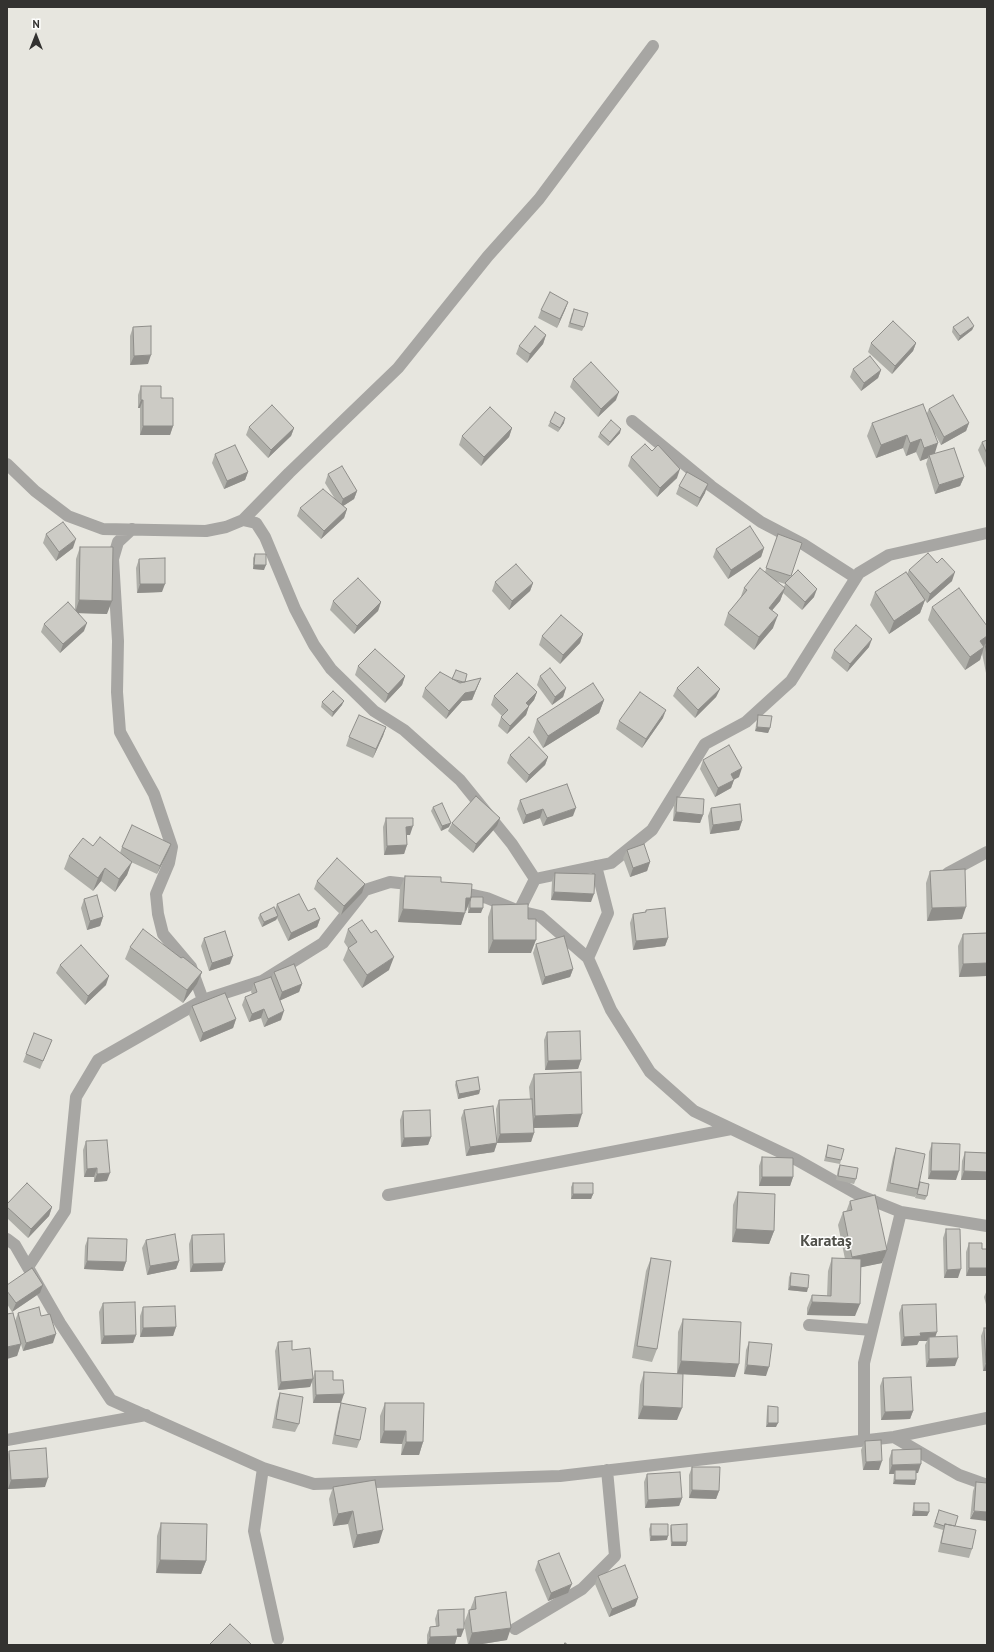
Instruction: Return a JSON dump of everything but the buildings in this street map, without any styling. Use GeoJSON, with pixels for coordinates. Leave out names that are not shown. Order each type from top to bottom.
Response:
{"type":"FeatureCollection","features":[{"type":"Feature","properties":{"kind":"street"},"geometry":{"type":"LineString","coordinates":[[7,464],[35,491],[68,516],[103,529],[206,531],[226,527],[243,520],[289,473],[398,368],[488,256],[539,199],[653,46]]}},
{"type":"Feature","properties":{"kind":"street"},"geometry":{"type":"LineString","coordinates":[[632,421],[711,486],[761,522],[803,544],[856,578]]}},
{"type":"Feature","properties":{"kind":"street"},"geometry":{"type":"LineString","coordinates":[[243,520],[256,523],[265,538],[295,609],[314,645],[331,670],[374,711],[404,730],[460,780],[512,844],[535,879]]}},
{"type":"Feature","properties":{"kind":"street"},"geometry":{"type":"LineString","coordinates":[[132,529],[118,542],[113,559],[118,641],[117,692],[120,732],[154,794],[172,847],[169,863],[156,894],[158,914],[164,934],[191,967],[203,1000]]}},
{"type":"Feature","properties":{"kind":"street"},"geometry":{"type":"LineString","coordinates":[[535,879],[611,863],[652,830],[705,744],[746,722],[790,680],[859,573],[889,555],[987,533]]}},
{"type":"Feature","properties":{"kind":"street"},"geometry":{"type":"LineString","coordinates":[[948,872],[987,852]]}},
{"type":"Feature","properties":{"kind":"street"},"geometry":{"type":"LineString","coordinates":[[588,958],[608,913],[596,866]]}},
{"type":"Feature","properties":{"kind":"street"},"geometry":{"type":"LineString","coordinates":[[519,912],[535,879]]}},
{"type":"Feature","properties":{"kind":"street"},"geometry":{"type":"LineString","coordinates":[[28,1267],[65,1211],[76,1096],[98,1060],[203,1000],[262,981],[323,944],[365,890],[390,882],[430,886]]}},
{"type":"Feature","properties":{"kind":"street"},"geometry":{"type":"LineString","coordinates":[[444,889],[488,898],[519,912],[540,916],[588,958],[612,1010],[650,1072],[694,1111],[796,1160],[859,1195],[901,1212],[987,1226]]}},
{"type":"Feature","properties":{"kind":"street"},"geometry":{"type":"LineString","coordinates":[[388,1195],[731,1129]]}},
{"type":"Feature","properties":{"kind":"street"},"geometry":{"type":"LineString","coordinates":[[864,1440],[864,1362],[901,1212]]}},
{"type":"Feature","properties":{"kind":"street"},"geometry":{"type":"LineString","coordinates":[[7,1239],[15,1245],[60,1323],[111,1400],[263,1468],[314,1484],[560,1476],[894,1436],[987,1418]]}},
{"type":"Feature","properties":{"kind":"street"},"geometry":{"type":"LineString","coordinates":[[809,1325],[872,1330]]}},
{"type":"Feature","properties":{"kind":"street"},"geometry":{"type":"LineString","coordinates":[[7,1440],[146,1415]]}},
{"type":"Feature","properties":{"kind":"street"},"geometry":{"type":"LineString","coordinates":[[894,1436],[959,1476],[987,1485]]}},
{"type":"Feature","properties":{"kind":"street"},"geometry":{"type":"LineString","coordinates":[[263,1468],[254,1531],[278,1639]]}},
{"type":"Feature","properties":{"kind":"street"},"geometry":{"type":"LineString","coordinates":[[515,1629],[582,1589],[616,1556],[607,1470]]}},
{"type":"Feature","properties":{"kind":"district","name":"Karataş"},"geometry":{"type":"Point","coordinates":[826,1241]}}]}
